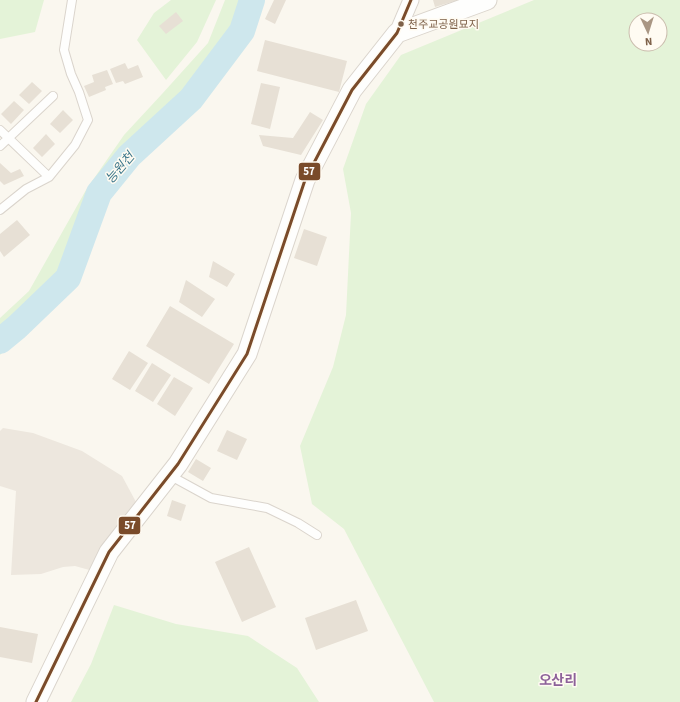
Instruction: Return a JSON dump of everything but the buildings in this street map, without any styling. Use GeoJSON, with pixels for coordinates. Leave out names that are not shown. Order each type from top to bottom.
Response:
{"type":"FeatureCollection","features":[{"type":"Feature","properties":{"kind":"street"},"geometry":{"type":"LineString","coordinates":[[36,702],[109,552],[184,454],[247,354],[305,180],[352,90],[397,33],[411,0]]}},
{"type":"Feature","properties":{"kind":"street"},"geometry":{"type":"LineString","coordinates":[[397,33],[487,0]]}},
{"type":"Feature","properties":{"kind":"lane"},"geometry":{"type":"LineString","coordinates":[[0,210],[26,189],[49,177],[75,145],[88,120],[64,50],[72,0]]}},
{"type":"Feature","properties":{"kind":"lane"},"geometry":{"type":"LineString","coordinates":[[0,146],[53,96]]}},
{"type":"Feature","properties":{"kind":"lane"},"geometry":{"type":"LineString","coordinates":[[0,130],[49,177]]}},
{"type":"Feature","properties":{"kind":"lane"},"geometry":{"type":"LineString","coordinates":[[169,475],[211,498],[267,508],[298,523],[317,535]]}},
{"type":"Feature","properties":{"kind":"shaded area"},"geometry":{"type":"Polygon","coordinates":[[[3,428],[33,433],[82,451],[122,476],[136,502],[93,571],[75,566],[63,567],[41,574],[11,575],[16,491],[0,486],[0,431],[3,428]]]}},
{"type":"Feature","properties":{"kind":"green space"},"geometry":{"type":"Polygon","coordinates":[[[0,0],[44,0],[35,32],[0,39],[0,0]]]}},
{"type":"Feature","properties":{"kind":"green space"},"geometry":{"type":"Polygon","coordinates":[[[171,0],[216,0],[197,42],[166,80],[137,40],[154,13],[171,0]]]}},
{"type":"Feature","properties":{"kind":"green space"},"geometry":{"type":"Polygon","coordinates":[[[225,0],[247,0],[240,27],[189,96],[127,153],[95,192],[64,276],[13,327],[0,337],[0,318],[29,291],[86,190],[124,135],[208,43],[225,0]]]}},
{"type":"Feature","properties":{"kind":"green space"},"geometry":{"type":"Polygon","coordinates":[[[254,0],[263,0],[245,34],[194,101],[133,156],[102,194],[81,262],[72,282],[0,355],[0,345],[70,279],[69,278],[100,193],[130,156],[192,100],[244,32],[254,0]]]}},
{"type":"Feature","properties":{"kind":"green space"},"geometry":{"type":"Polygon","coordinates":[[[534,0],[680,0],[680,702],[434,702],[344,529],[312,504],[300,446],[333,367],[346,315],[351,213],[343,169],[366,104],[401,55],[534,0]]]}},
{"type":"Feature","properties":{"kind":"green space"},"geometry":{"type":"Polygon","coordinates":[[[114,605],[176,624],[248,636],[297,668],[319,702],[71,702],[91,664],[114,605]]]}},
{"type":"Feature","properties":{"kind":"waterway","name":"능원천"},"geometry":{"type":"LineString","coordinates":[[0,341],[17,327],[68,278],[99,193],[129,156],[191,99],[242,31],[252,0]]}},
{"type":"Feature","properties":{"kind":"transit line","name":"57"},"geometry":{"type":"LineString","coordinates":[[36,702],[109,552],[178,464],[247,354],[305,180],[352,90],[397,33],[411,0]]}},
{"type":"Feature","properties":{"kind":"place","name":"천주교공원묘지"},"geometry":{"type":"Point","coordinates":[401,24]}},
{"type":"Feature","properties":{"kind":"district","name":"오산리"},"geometry":{"type":"Point","coordinates":[558,681]}}]}
